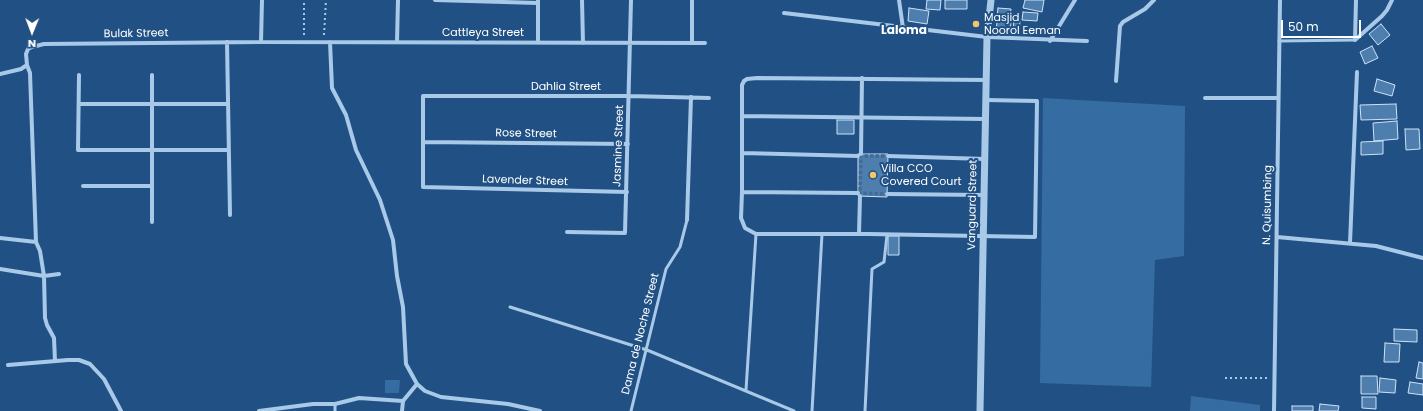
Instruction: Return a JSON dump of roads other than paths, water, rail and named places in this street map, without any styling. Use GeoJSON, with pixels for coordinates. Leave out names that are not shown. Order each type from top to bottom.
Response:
{"type":"FeatureCollection","features":[{"type":"Feature","properties":{"kind":"street"},"geometry":{"type":"LineString","coordinates":[[261,42],[262,0]]}},
{"type":"Feature","properties":{"kind":"street"},"geometry":{"type":"LineString","coordinates":[[397,42],[398,0]]}},
{"type":"Feature","properties":{"kind":"street"},"geometry":{"type":"LineString","coordinates":[[435,0],[538,1],[538,43]]}},
{"type":"Feature","properties":{"kind":"street"},"geometry":{"type":"LineString","coordinates":[[582,0],[583,43]]}},
{"type":"Feature","properties":{"kind":"street","name":"Jasmine Street"},"geometry":{"type":"LineString","coordinates":[[567,232],[626,233],[631,0]]}},
{"type":"Feature","properties":{"kind":"street"},"geometry":{"type":"LineString","coordinates":[[692,0],[692,43]]}},
{"type":"Feature","properties":{"kind":"street"},"geometry":{"type":"LineString","coordinates":[[899,0],[903,28]]}},
{"type":"Feature","properties":{"kind":"street","name":"Vanguard Street"},"geometry":{"type":"LineString","coordinates":[[980,411],[987,37],[991,0]]}},
{"type":"Feature","properties":{"kind":"street"},"geometry":{"type":"LineString","coordinates":[[1050,41],[1075,0]]}},
{"type":"Feature","properties":{"kind":"street"},"geometry":{"type":"LineString","coordinates":[[1116,81],[1120,26],[1123,22],[1145,9],[1154,0]]}},
{"type":"Feature","properties":{"kind":"street","name":"N. Quisumbing"},"geometry":{"type":"LineString","coordinates":[[1274,411],[1280,0]]}},
{"type":"Feature","properties":{"kind":"street"},"geometry":{"type":"LineString","coordinates":[[1355,40],[1356,0]]}},
{"type":"Feature","properties":{"kind":"street"},"geometry":{"type":"LineString","coordinates":[[1355,40],[1382,16],[1392,0]]}},
{"type":"Feature","properties":{"kind":"street"},"geometry":{"type":"LineString","coordinates":[[784,13],[987,37],[1050,41],[1087,41]]}},
{"type":"Feature","properties":{"kind":"street"},"geometry":{"type":"LineString","coordinates":[[227,42],[230,215]]}},
{"type":"Feature","properties":{"kind":"street","name":"Cattleya Street"},"geometry":{"type":"LineString","coordinates":[[261,42],[705,43]]}},
{"type":"Feature","properties":{"kind":"street","name":"Bulak Street"},"geometry":{"type":"LineString","coordinates":[[27,65],[26,54],[28,49],[37,45],[261,42]]}},
{"type":"Feature","properties":{"kind":"street"},"geometry":{"type":"LineString","coordinates":[[330,42],[332,88],[346,115],[356,150],[380,200],[393,240],[397,276],[403,307],[406,364],[417,384],[426,391],[441,397],[508,404],[540,411]]}},
{"type":"Feature","properties":{"kind":"street"},"geometry":{"type":"LineString","coordinates":[[0,74],[21,69],[27,65],[30,73],[36,242],[40,251],[44,276],[47,325],[54,338],[55,362]]}},
{"type":"Feature","properties":{"kind":"street"},"geometry":{"type":"LineString","coordinates":[[1350,244],[1357,72]]}},
{"type":"Feature","properties":{"kind":"street"},"geometry":{"type":"LineString","coordinates":[[79,75],[78,150],[228,150]]}},
{"type":"Feature","properties":{"kind":"street"},"geometry":{"type":"LineString","coordinates":[[152,75],[152,222]]}},
{"type":"Feature","properties":{"kind":"street"},"geometry":{"type":"LineString","coordinates":[[986,80],[862,78],[747,79],[742,85],[743,154],[741,218],[745,228],[756,234],[887,234],[1035,237],[1037,101],[986,100]]}},
{"type":"Feature","properties":{"kind":"street"},"geometry":{"type":"LineString","coordinates":[[743,154],[860,155],[862,78]]}},
{"type":"Feature","properties":{"kind":"street","name":"Dahlia Street"},"geometry":{"type":"LineString","coordinates":[[423,142],[423,96],[629,96],[709,98]]}},
{"type":"Feature","properties":{"kind":"street","name":"Dama de Noche Street"},"geometry":{"type":"LineString","coordinates":[[686,220],[691,97]]}},
{"type":"Feature","properties":{"kind":"street"},"geometry":{"type":"LineString","coordinates":[[1205,98],[1278,98]]}},
{"type":"Feature","properties":{"kind":"street"},"geometry":{"type":"LineString","coordinates":[[79,104],[228,104]]}},
{"type":"Feature","properties":{"kind":"street"},"geometry":{"type":"LineString","coordinates":[[742,116],[986,119]]}},
{"type":"Feature","properties":{"kind":"street","name":"Rose Street"},"geometry":{"type":"LineString","coordinates":[[423,142],[628,144]]}},
{"type":"Feature","properties":{"kind":"street","name":"Lavender Street"},"geometry":{"type":"LineString","coordinates":[[423,142],[423,187],[627,192]]}},
{"type":"Feature","properties":{"kind":"street"},"geometry":{"type":"LineString","coordinates":[[888,156],[985,159]]}},
{"type":"Feature","properties":{"kind":"street"},"geometry":{"type":"LineString","coordinates":[[83,186],[152,186]]}},
{"type":"Feature","properties":{"kind":"street"},"geometry":{"type":"LineString","coordinates":[[742,192],[859,195],[859,234]]}},
{"type":"Feature","properties":{"kind":"street"},"geometry":{"type":"LineString","coordinates":[[887,194],[984,194]]}},
{"type":"Feature","properties":{"kind":"street"},"geometry":{"type":"LineString","coordinates":[[1277,237],[1376,246],[1423,258]]}},
{"type":"Feature","properties":{"kind":"street"},"geometry":{"type":"LineString","coordinates":[[0,238],[36,242]]}},
{"type":"Feature","properties":{"kind":"street"},"geometry":{"type":"LineString","coordinates":[[0,269],[44,276],[59,274]]}},
{"type":"Feature","properties":{"kind":"street"},"geometry":{"type":"LineString","coordinates":[[8,366],[79,360],[90,364],[104,379],[122,411]]}},
{"type":"Feature","properties":{"kind":"street"},"geometry":{"type":"LineString","coordinates":[[402,411],[403,401],[417,384]]}},
{"type":"Feature","properties":{"kind":"street"},"geometry":{"type":"LineString","coordinates":[[260,411],[313,404],[335,404],[359,398],[403,401]]}},
{"type":"Feature","properties":{"kind":"lane"},"geometry":{"type":"LineString","coordinates":[[1279,41],[1355,40]]}},
{"type":"Feature","properties":{"kind":"lane","name":"Dama de Noche Street"},"geometry":{"type":"LineString","coordinates":[[631,411],[666,269],[680,246],[686,220]]}},
{"type":"Feature","properties":{"kind":"lane"},"geometry":{"type":"LineString","coordinates":[[746,390],[756,234]]}},
{"type":"Feature","properties":{"kind":"lane"},"geometry":{"type":"LineString","coordinates":[[812,411],[822,234]]}},
{"type":"Feature","properties":{"kind":"lane"},"geometry":{"type":"LineString","coordinates":[[865,411],[872,269],[884,262],[887,234]]}},
{"type":"Feature","properties":{"kind":"lane"},"geometry":{"type":"LineString","coordinates":[[510,308],[647,350],[794,411]]}},
{"type":"Feature","properties":{"kind":"lane"},"geometry":{"type":"LineString","coordinates":[[335,404],[335,411]]}},
{"type":"Feature","properties":{"kind":"tunnel"},"geometry":{"type":"LineString","coordinates":[[860,196],[861,154]]}},
{"type":"Feature","properties":{"kind":"tunnel"},"geometry":{"type":"LineString","coordinates":[[859,156],[888,156]]}},
{"type":"Feature","properties":{"kind":"tunnel"},"geometry":{"type":"LineString","coordinates":[[858,193],[887,194]]}},
{"type":"Feature","properties":{"kind":"place","name":"Masjid Noorol Eeman"},"geometry":{"type":"Point","coordinates":[976,24]}},
{"type":"Feature","properties":{"kind":"place","name":"Villa CCO Covered Court"},"geometry":{"type":"Point","coordinates":[873,175]}},
{"type":"Feature","properties":{"kind":"district","name":"Laloma"},"geometry":{"type":"Point","coordinates":[904,31]}}]}
